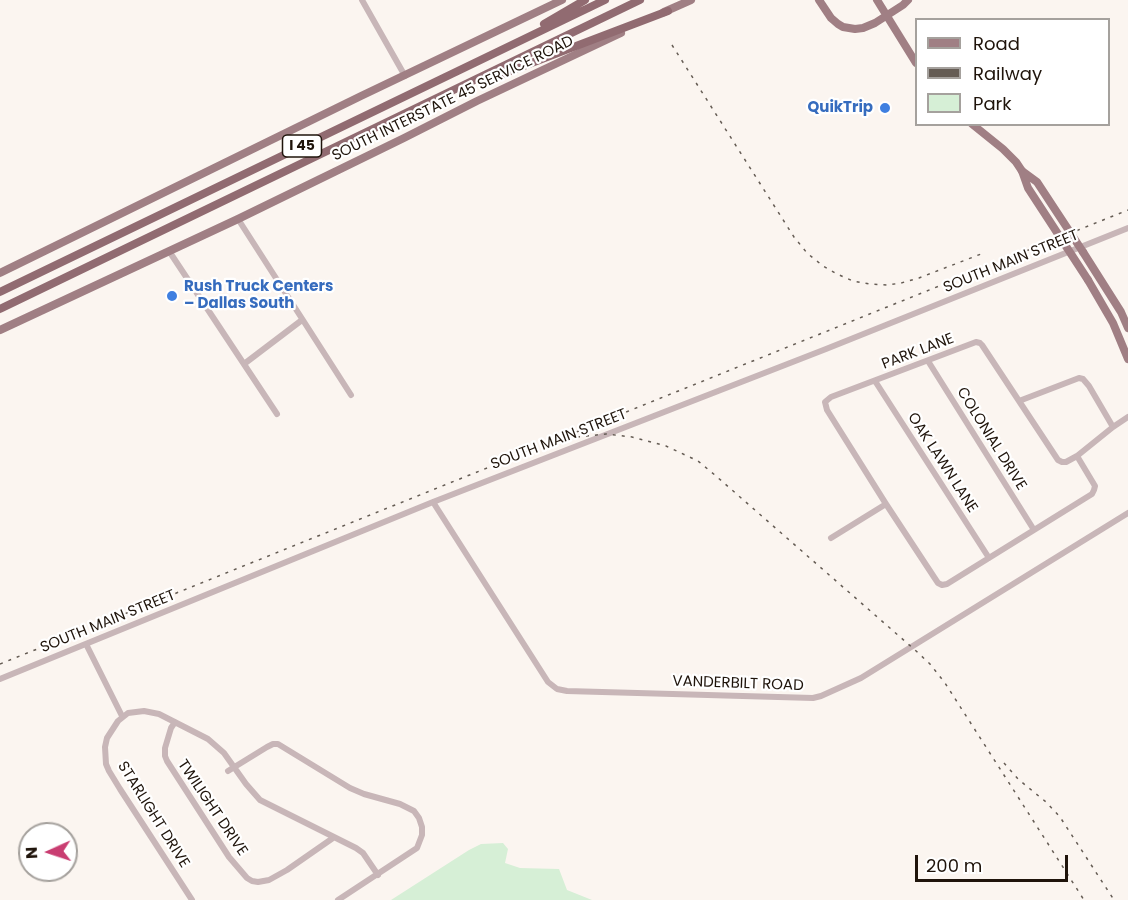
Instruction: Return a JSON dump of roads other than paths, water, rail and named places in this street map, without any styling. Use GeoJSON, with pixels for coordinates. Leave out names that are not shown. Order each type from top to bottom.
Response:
{"type":"FeatureCollection","features":[{"type":"Feature","properties":{"kind":"highway"},"geometry":{"type":"LineString","coordinates":[[512,45],[585,0]]}},
{"type":"Feature","properties":{"kind":"highway","name":"I 45"},"geometry":{"type":"LineString","coordinates":[[0,292],[605,0]]}},
{"type":"Feature","properties":{"kind":"highway","name":"I 45"},"geometry":{"type":"LineString","coordinates":[[0,309],[640,0]]}},
{"type":"Feature","properties":{"kind":"highway"},"geometry":{"type":"LineString","coordinates":[[487,74],[500,75],[668,11]]}},
{"type":"Feature","properties":{"kind":"main road"},"geometry":{"type":"LineString","coordinates":[[0,273],[562,0]]}},
{"type":"Feature","properties":{"kind":"main road","name":"SOUTH INTERSTATE 45 SERVICE ROAD"},"geometry":{"type":"LineString","coordinates":[[0,330],[169,252],[541,70],[691,0]]}},
{"type":"Feature","properties":{"kind":"main road"},"geometry":{"type":"LineString","coordinates":[[819,0],[831,18],[843,27],[855,29],[887,16],[908,0]]}},
{"type":"Feature","properties":{"kind":"main road"},"geometry":{"type":"LineString","coordinates":[[877,0],[915,61]]}},
{"type":"Feature","properties":{"kind":"main road"},"geometry":{"type":"LineString","coordinates":[[974,126],[1003,149],[1022,171],[1028,188],[1089,280],[1113,323],[1128,359]]}},
{"type":"Feature","properties":{"kind":"main road"},"geometry":{"type":"LineString","coordinates":[[1022,171],[1037,182],[1121,312],[1128,327]]}},
{"type":"Feature","properties":{"kind":"street"},"geometry":{"type":"LineString","coordinates":[[362,0],[405,76]]}},
{"type":"Feature","properties":{"kind":"street"},"geometry":{"type":"LineString","coordinates":[[238,219],[351,395]]}},
{"type":"Feature","properties":{"kind":"street","name":"SOUTH MAIN STREET"},"geometry":{"type":"LineString","coordinates":[[0,679],[433,502],[826,349],[1128,228]]}},
{"type":"Feature","properties":{"kind":"street"},"geometry":{"type":"LineString","coordinates":[[169,252],[277,414]]}},
{"type":"Feature","properties":{"kind":"street"},"geometry":{"type":"LineString","coordinates":[[244,364],[302,320]]}},
{"type":"Feature","properties":{"kind":"street","name":"PARK LANE"},"geometry":{"type":"LineString","coordinates":[[976,342],[980,343],[1058,460],[1066,462],[1077,456],[1095,486],[1088,497],[942,585],[886,504],[825,405],[831,397],[928,362],[976,342]]}},
{"type":"Feature","properties":{"kind":"street","name":"COLONIAL DRIVE"},"geometry":{"type":"LineString","coordinates":[[928,362],[1034,530]]}},
{"type":"Feature","properties":{"kind":"street"},"geometry":{"type":"LineString","coordinates":[[1019,401],[1079,378],[1083,379],[1113,427]]}},
{"type":"Feature","properties":{"kind":"street","name":"OAK LAWN LANE"},"geometry":{"type":"LineString","coordinates":[[875,381],[988,558]]}},
{"type":"Feature","properties":{"kind":"street"},"geometry":{"type":"LineString","coordinates":[[1077,456],[1128,417]]}},
{"type":"Feature","properties":{"kind":"street","name":"VANDERBILT ROAD"},"geometry":{"type":"LineString","coordinates":[[433,502],[548,682],[557,689],[813,698],[861,678],[1128,513]]}},
{"type":"Feature","properties":{"kind":"street"},"geometry":{"type":"LineString","coordinates":[[831,538],[886,504]]}},
{"type":"Feature","properties":{"kind":"street"},"geometry":{"type":"LineString","coordinates":[[86,644],[122,716],[128,713],[151,712],[199,734],[225,753],[231,769],[260,800],[356,848],[363,853],[378,874]]}},
{"type":"Feature","properties":{"kind":"street","name":"STARLIGHT DRIVE"},"geometry":{"type":"LineString","coordinates":[[122,716],[107,738],[105,757],[109,771],[192,900]]}},
{"type":"Feature","properties":{"kind":"street","name":"TWILIGHT DRIVE"},"geometry":{"type":"LineString","coordinates":[[176,722],[171,728],[165,748],[166,761],[229,857],[247,878],[258,882],[269,880],[333,838]]}},
{"type":"Feature","properties":{"kind":"street"},"geometry":{"type":"LineString","coordinates":[[231,769],[267,747],[278,744],[350,788],[400,804],[414,812],[419,818],[422,835],[417,848],[338,900]]}},
{"type":"Feature","properties":{"kind":"railway"},"geometry":{"type":"LineString","coordinates":[[672,45],[794,237],[807,253],[823,266],[853,281],[888,285],[919,278],[981,254]]}},
{"type":"Feature","properties":{"kind":"railway"},"geometry":{"type":"LineString","coordinates":[[0,664],[1128,210]]}},
{"type":"Feature","properties":{"kind":"railway"},"geometry":{"type":"LineString","coordinates":[[577,437],[606,434],[632,437],[666,446],[698,461],[915,650],[945,683],[1084,900]]}},
{"type":"Feature","properties":{"kind":"railway"},"geometry":{"type":"LineString","coordinates":[[1004,763],[1060,817],[1114,900]]}},
{"type":"Feature","properties":{"kind":"place","name":"QuikTrip"},"geometry":{"type":"Point","coordinates":[885,108]}},
{"type":"Feature","properties":{"kind":"place","name":"Rush Truck Centers – Dallas South"},"geometry":{"type":"Point","coordinates":[172,296]}}]}
